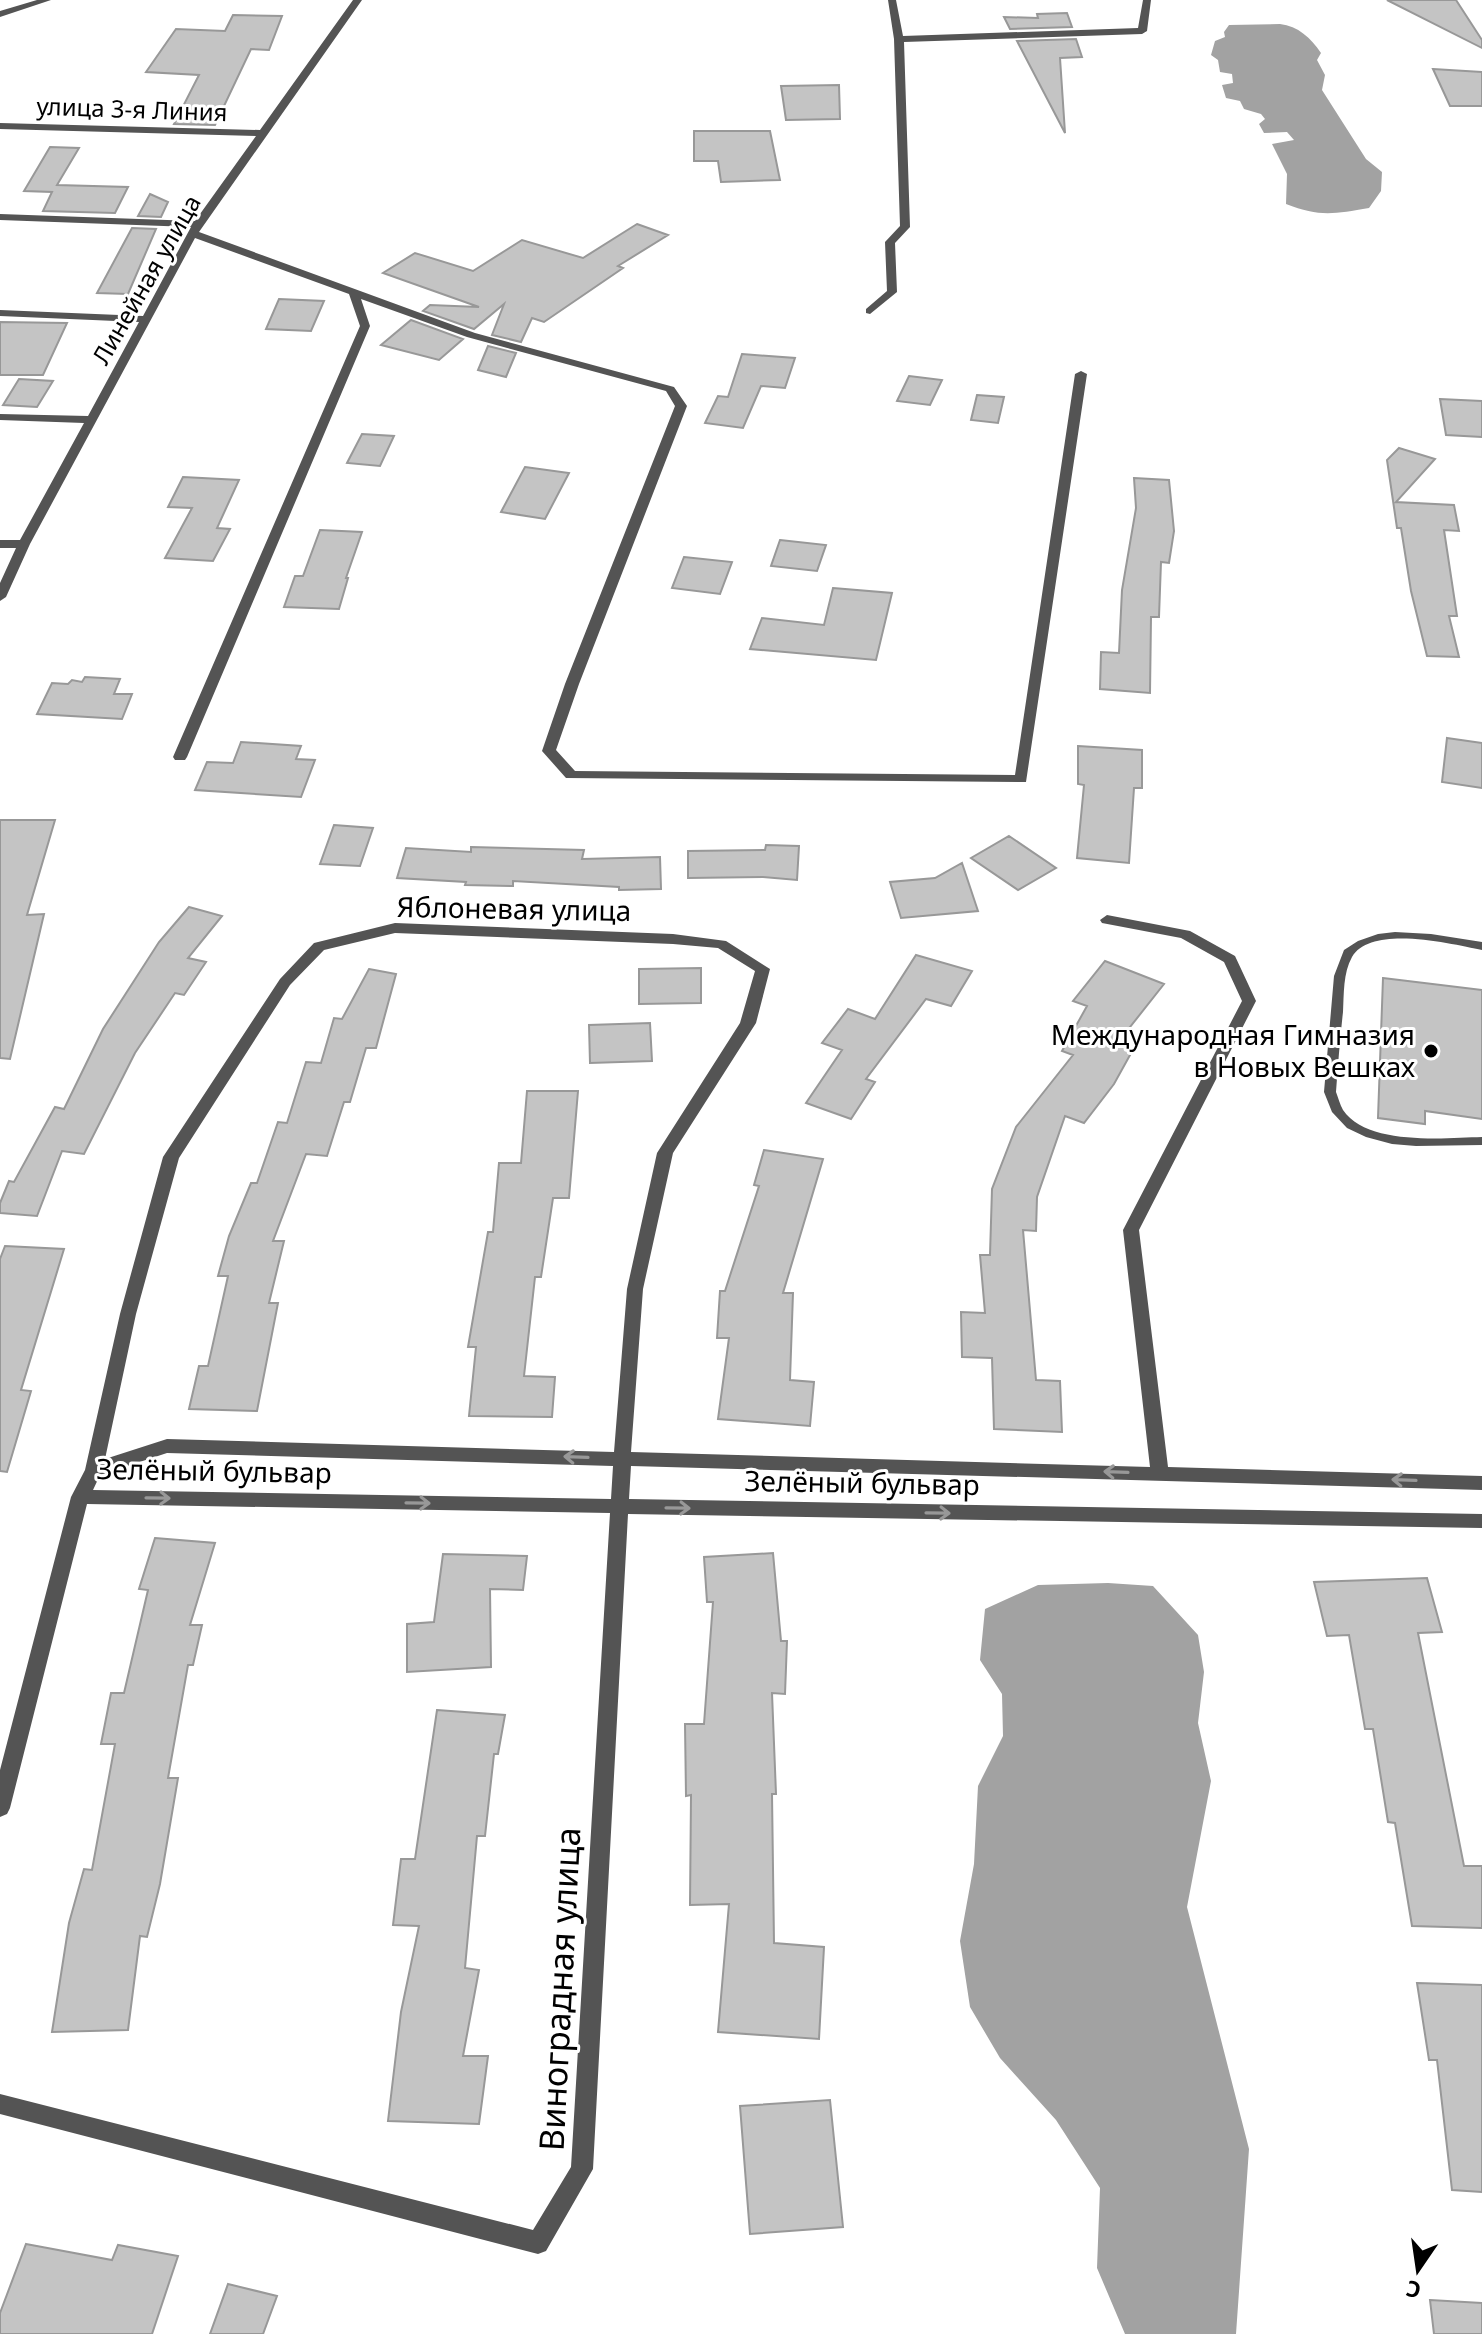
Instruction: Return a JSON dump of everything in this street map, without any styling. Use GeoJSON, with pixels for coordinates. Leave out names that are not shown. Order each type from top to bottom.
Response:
{"type":"FeatureCollection","features":[{"type":"Feature","properties":{"kind":"street"},"geometry":{"type":"LineString","coordinates":[[0,14],[47,0]]}},
{"type":"Feature","properties":{"kind":"street","name":"Линейная улица"},"geometry":{"type":"LineString","coordinates":[[0,597],[24,544],[196,229],[358,0]]}},
{"type":"Feature","properties":{"kind":"street"},"geometry":{"type":"LineString","coordinates":[[870,311],[892,292],[890,242],[905,227],[899,39],[892,0]]}},
{"type":"Feature","properties":{"kind":"street"},"geometry":{"type":"LineString","coordinates":[[899,39],[1142,31],[1147,0]]}},
{"type":"Feature","properties":{"kind":"street","name":"улица 3-я Линия"},"geometry":{"type":"LineString","coordinates":[[0,126],[262,133]]}},
{"type":"Feature","properties":{"kind":"street"},"geometry":{"type":"LineString","coordinates":[[0,217],[196,229],[354,294],[471,335],[670,389],[681,406],[572,684],[549,751],[571,775],[1021,779],[1081,374]]}},
{"type":"Feature","properties":{"kind":"street"},"geometry":{"type":"LineString","coordinates":[[180,757],[365,326],[354,294]]}},
{"type":"Feature","properties":{"kind":"street"},"geometry":{"type":"LineString","coordinates":[[0,313],[146,319]]}},
{"type":"Feature","properties":{"kind":"street"},"geometry":{"type":"LineString","coordinates":[[0,417],[92,420]]}},
{"type":"Feature","properties":{"kind":"street"},"geometry":{"type":"LineString","coordinates":[[0,544],[24,544]]}},
{"type":"Feature","properties":{"kind":"street"},"geometry":{"type":"LineString","coordinates":[[1107,920],[1185,934],[1230,959],[1249,1001],[1131,1230],[1160,1474]]}},
{"type":"Feature","properties":{"kind":"street","name":"Яблоневая улица"},"geometry":{"type":"LineString","coordinates":[[94,1470],[128,1314],[171,1157],[285,982],[319,946],[395,928],[673,939],[721,944],[763,969],[748,1023],[665,1153],[635,1289],[622,1459]]}},
{"type":"Feature","properties":{"kind":"street","name":"Зелёный бульвар"},"geometry":{"type":"LineString","coordinates":[[1482,1483],[167,1446],[94,1470],[80,1497],[1482,1521]]}},
{"type":"Feature","properties":{"kind":"street","name":"Виноградная улица"},"geometry":{"type":"LineString","coordinates":[[0,2104],[538,2243],[582,2169],[622,1459]]}},
{"type":"Feature","properties":{"kind":"street"},"geometry":{"type":"LineString","coordinates":[[0,1808],[80,1497]]}},
{"type":"Feature","properties":{"kind":"lane"},"geometry":{"type":"LineString","coordinates":[[1482,946],[1389,936],[1356,945],[1348,953],[1340,976],[1330,1092],[1333,1108],[1340,1118],[1372,1135],[1408,1141],[1482,1141]]}},
{"type":"Feature","properties":{"kind":"shaded area"},"geometry":{"type":"Polygon","coordinates":[[[1280,24],[1304,34],[1321,53],[1317,60],[1325,75],[1322,90],[1366,159],[1382,172],[1381,191],[1369,208],[1327,213],[1286,204],[1287,174],[1272,144],[1294,140],[1287,132],[1264,133],[1259,124],[1265,119],[1261,114],[1244,109],[1240,101],[1226,98],[1222,85],[1233,83],[1232,74],[1220,72],[1218,60],[1211,55],[1215,41],[1225,37],[1224,32],[1229,25],[1280,24]]]}},
{"type":"Feature","properties":{"kind":"shaded area"},"geometry":{"type":"Polygon","coordinates":[[[1108,1583],[1153,1586],[1198,1635],[1204,1672],[1198,1723],[1211,1781],[1187,1907],[1249,2149],[1236,2334],[1125,2334],[1097,2268],[1100,2188],[1056,2120],[1000,2058],[970,2007],[960,1941],[974,1864],[978,1786],[1003,1736],[1002,1694],[980,1660],[985,1609],[1038,1585],[1108,1583]]]}},
{"type":"Feature","properties":{"kind":"building"},"geometry":{"type":"Polygon","coordinates":[[[1387,0],[1456,0],[1482,40],[1482,48],[1387,0]]]}},
{"type":"Feature","properties":{"kind":"building"},"geometry":{"type":"Polygon","coordinates":[[[1067,13],[1072,27],[1010,29],[1004,17],[1038,18],[1037,14],[1067,13]]]}},
{"type":"Feature","properties":{"kind":"building"},"geometry":{"type":"Polygon","coordinates":[[[233,15],[282,16],[269,50],[251,49],[215,125],[174,124],[199,75],[146,72],[176,29],[225,31],[233,15]]]}},
{"type":"Feature","properties":{"kind":"building"},"geometry":{"type":"Polygon","coordinates":[[[1076,39],[1082,57],[1060,58],[1065,133],[1017,41],[1076,39]]]}},
{"type":"Feature","properties":{"kind":"building"},"geometry":{"type":"Polygon","coordinates":[[[1433,69],[1482,72],[1482,106],[1450,106],[1433,69]]]}},
{"type":"Feature","properties":{"kind":"building"},"geometry":{"type":"Polygon","coordinates":[[[839,85],[840,119],[786,120],[781,86],[839,85]]]}},
{"type":"Feature","properties":{"kind":"building"},"geometry":{"type":"Polygon","coordinates":[[[694,131],[770,131],[780,180],[721,182],[718,161],[694,161],[694,131]]]}},
{"type":"Feature","properties":{"kind":"building"},"geometry":{"type":"Polygon","coordinates":[[[50,147],[79,148],[57,185],[128,187],[115,213],[43,211],[52,192],[24,191],[50,147]]]}},
{"type":"Feature","properties":{"kind":"building"},"geometry":{"type":"Polygon","coordinates":[[[150,194],[168,202],[161,217],[138,216],[150,194]]]}},
{"type":"Feature","properties":{"kind":"building"},"geometry":{"type":"Polygon","coordinates":[[[637,224],[668,235],[618,266],[623,268],[544,322],[532,318],[521,342],[492,335],[504,304],[474,329],[423,311],[430,305],[479,307],[383,273],[415,253],[473,271],[522,240],[583,258],[637,224]]]}},
{"type":"Feature","properties":{"kind":"building"},"geometry":{"type":"Polygon","coordinates":[[[132,228],[156,229],[128,294],[97,293],[132,228]]]}},
{"type":"Feature","properties":{"kind":"building"},"geometry":{"type":"Polygon","coordinates":[[[279,299],[324,301],[311,331],[266,329],[279,299]]]}},
{"type":"Feature","properties":{"kind":"building"},"geometry":{"type":"Polygon","coordinates":[[[411,320],[463,339],[439,360],[381,345],[411,320]]]}},
{"type":"Feature","properties":{"kind":"building"},"geometry":{"type":"Polygon","coordinates":[[[0,322],[67,323],[43,375],[0,375],[0,322]]]}},
{"type":"Feature","properties":{"kind":"building"},"geometry":{"type":"Polygon","coordinates":[[[488,346],[516,353],[506,377],[478,370],[488,346]]]}},
{"type":"Feature","properties":{"kind":"building"},"geometry":{"type":"Polygon","coordinates":[[[742,354],[795,358],[785,388],[761,386],[743,428],[705,423],[718,396],[728,397],[742,354]]]}},
{"type":"Feature","properties":{"kind":"building"},"geometry":{"type":"Polygon","coordinates":[[[909,376],[942,380],[930,405],[897,401],[909,376]]]}},
{"type":"Feature","properties":{"kind":"building"},"geometry":{"type":"Polygon","coordinates":[[[19,379],[53,381],[37,407],[3,405],[19,379]]]}},
{"type":"Feature","properties":{"kind":"building"},"geometry":{"type":"Polygon","coordinates":[[[977,395],[1004,397],[998,423],[971,420],[977,395]]]}},
{"type":"Feature","properties":{"kind":"building"},"geometry":{"type":"Polygon","coordinates":[[[1440,399],[1482,401],[1482,437],[1446,435],[1440,399]]]}},
{"type":"Feature","properties":{"kind":"building"},"geometry":{"type":"Polygon","coordinates":[[[362,434],[394,436],[380,466],[347,463],[362,434]]]}},
{"type":"Feature","properties":{"kind":"building"},"geometry":{"type":"Polygon","coordinates":[[[1399,448],[1435,459],[1396,502],[1454,505],[1459,531],[1444,530],[1457,616],[1449,616],[1459,657],[1427,656],[1411,591],[1401,528],[1397,528],[1387,460],[1399,448]]]}},
{"type":"Feature","properties":{"kind":"building"},"geometry":{"type":"Polygon","coordinates":[[[525,467],[569,473],[545,519],[501,512],[525,467]]]}},
{"type":"Feature","properties":{"kind":"building"},"geometry":{"type":"Polygon","coordinates":[[[183,477],[239,480],[217,528],[230,529],[213,561],[165,558],[192,508],[168,507],[183,477]]]}},
{"type":"Feature","properties":{"kind":"building"},"geometry":{"type":"Polygon","coordinates":[[[1134,478],[1169,480],[1174,531],[1169,563],[1161,562],[1159,617],[1151,617],[1150,693],[1100,689],[1101,652],[1119,653],[1122,590],[1136,508],[1134,478]]]}},
{"type":"Feature","properties":{"kind":"building"},"geometry":{"type":"Polygon","coordinates":[[[320,530],[362,532],[339,609],[284,607],[295,576],[303,576],[320,530]]]}},
{"type":"Feature","properties":{"kind":"building"},"geometry":{"type":"Polygon","coordinates":[[[780,540],[826,545],[817,571],[771,566],[780,540]]]}},
{"type":"Feature","properties":{"kind":"building"},"geometry":{"type":"Polygon","coordinates":[[[684,557],[732,562],[720,594],[672,588],[684,557]]]}},
{"type":"Feature","properties":{"kind":"building"},"geometry":{"type":"Polygon","coordinates":[[[833,588],[892,593],[876,660],[750,649],[762,618],[824,625],[833,588]]]}},
{"type":"Feature","properties":{"kind":"building"},"geometry":{"type":"Polygon","coordinates":[[[85,677],[120,679],[114,694],[132,694],[122,719],[37,714],[52,683],[82,682],[85,677]]]}},
{"type":"Feature","properties":{"kind":"building"},"geometry":{"type":"Polygon","coordinates":[[[1447,738],[1482,743],[1482,788],[1442,782],[1447,738]]]}},
{"type":"Feature","properties":{"kind":"building"},"geometry":{"type":"Polygon","coordinates":[[[241,742],[301,746],[296,759],[315,760],[301,797],[195,790],[207,762],[233,763],[241,742]]]}},
{"type":"Feature","properties":{"kind":"building"},"geometry":{"type":"Polygon","coordinates":[[[1078,746],[1142,750],[1142,788],[1134,788],[1129,863],[1077,858],[1084,785],[1078,784],[1078,746]]]}},
{"type":"Feature","properties":{"kind":"building"},"geometry":{"type":"Polygon","coordinates":[[[0,820],[55,820],[27,915],[44,914],[10,1059],[0,1058],[0,820]]]}},
{"type":"Feature","properties":{"kind":"building"},"geometry":{"type":"Polygon","coordinates":[[[334,825],[373,828],[360,866],[320,864],[334,825]]]}},
{"type":"Feature","properties":{"kind":"building"},"geometry":{"type":"Polygon","coordinates":[[[1009,836],[1056,868],[1018,890],[971,858],[1009,836]]]}},
{"type":"Feature","properties":{"kind":"building"},"geometry":{"type":"Polygon","coordinates":[[[766,845],[799,846],[797,880],[688,878],[688,851],[765,850],[766,845]]]}},
{"type":"Feature","properties":{"kind":"building"},"geometry":{"type":"Polygon","coordinates":[[[471,847],[584,850],[582,859],[660,857],[661,889],[619,890],[619,887],[513,881],[513,886],[465,885],[466,882],[397,878],[406,848],[471,852],[471,847]]]}},
{"type":"Feature","properties":{"kind":"building"},"geometry":{"type":"Polygon","coordinates":[[[962,863],[978,911],[901,918],[890,882],[935,878],[962,863]]]}},
{"type":"Feature","properties":{"kind":"building"},"geometry":{"type":"Polygon","coordinates":[[[189,907],[222,916],[188,958],[206,962],[184,995],[175,993],[135,1053],[84,1154],[62,1151],[37,1216],[0,1213],[0,1203],[9,1181],[14,1182],[55,1107],[64,1109],[103,1029],[159,942],[189,907]]]}},
{"type":"Feature","properties":{"kind":"building"},"geometry":{"type":"Polygon","coordinates":[[[916,955],[972,971],[951,1006],[926,999],[866,1079],[875,1082],[851,1119],[806,1103],[842,1050],[822,1043],[848,1009],[875,1019],[916,955]]]}},
{"type":"Feature","properties":{"kind":"building"},"geometry":{"type":"Polygon","coordinates":[[[1105,961],[1164,984],[1119,1041],[1135,1046],[1114,1084],[1084,1123],[1065,1116],[1037,1197],[1036,1231],[1023,1230],[1036,1380],[1060,1381],[1062,1432],[994,1429],[992,1358],[962,1357],[961,1312],[985,1313],[980,1255],[990,1255],[992,1189],[1016,1127],[1073,1055],[1062,1051],[1087,1006],[1073,1001],[1105,961]]]}},
{"type":"Feature","properties":{"kind":"building"},"geometry":{"type":"Polygon","coordinates":[[[701,968],[701,1003],[639,1004],[639,969],[701,968]]]}},
{"type":"Feature","properties":{"kind":"building"},"geometry":{"type":"Polygon","coordinates":[[[369,969],[396,974],[376,1048],[366,1048],[350,1102],[344,1102],[327,1156],[306,1154],[273,1241],[284,1241],[269,1303],[278,1303],[257,1411],[189,1409],[199,1366],[208,1366],[228,1276],[218,1276],[229,1236],[251,1183],[257,1183],[278,1122],[287,1123],[306,1062],[321,1063],[334,1018],[342,1019],[369,969]]]}},
{"type":"Feature","properties":{"kind":"building","name":"Международная Гимназия в Новых Вешках"},"geometry":{"type":"Polygon","coordinates":[[[1383,978],[1482,990],[1482,1119],[1425,1111],[1425,1124],[1378,1118],[1383,978]]]}},
{"type":"Feature","properties":{"kind":"building"},"geometry":{"type":"Polygon","coordinates":[[[650,1023],[652,1061],[590,1063],[589,1025],[650,1023]]]}},
{"type":"Feature","properties":{"kind":"building"},"geometry":{"type":"Polygon","coordinates":[[[527,1091],[578,1091],[569,1198],[553,1198],[541,1277],[535,1277],[524,1376],[555,1377],[552,1417],[469,1416],[476,1347],[468,1347],[488,1232],[493,1232],[499,1163],[521,1163],[527,1091]]]}},
{"type":"Feature","properties":{"kind":"building"},"geometry":{"type":"Polygon","coordinates":[[[764,1150],[823,1159],[783,1293],[793,1293],[790,1380],[814,1382],[810,1426],[718,1419],[729,1338],[717,1338],[720,1291],[725,1291],[759,1186],[754,1185],[764,1150]]]}},
{"type":"Feature","properties":{"kind":"building"},"geometry":{"type":"Polygon","coordinates":[[[5,1246],[64,1249],[21,1390],[31,1391],[7,1472],[0,1471],[0,1259],[5,1246]]]}},
{"type":"Feature","properties":{"kind":"building"},"geometry":{"type":"Polygon","coordinates":[[[155,1538],[215,1543],[190,1625],[202,1625],[193,1665],[188,1665],[168,1778],[178,1778],[160,1884],[147,1937],[140,1936],[128,2030],[52,2032],[69,1923],[84,1869],[92,1870],[115,1744],[101,1744],[111,1693],[124,1693],[148,1590],[139,1589],[155,1538]]]}},
{"type":"Feature","properties":{"kind":"building"},"geometry":{"type":"Polygon","coordinates":[[[773,1553],[781,1641],[787,1641],[785,1694],[772,1693],[776,1794],[772,1794],[774,1943],[824,1947],[819,2039],[718,2032],[729,1904],[690,1905],[691,1795],[686,1796],[685,1724],[704,1724],[713,1602],[707,1602],[704,1557],[773,1553]]]}},
{"type":"Feature","properties":{"kind":"building"},"geometry":{"type":"Polygon","coordinates":[[[443,1554],[527,1556],[523,1590],[490,1589],[491,1667],[407,1672],[407,1624],[434,1622],[443,1554]]]}},
{"type":"Feature","properties":{"kind":"building"},"geometry":{"type":"Polygon","coordinates":[[[1427,1578],[1442,1632],[1418,1633],[1464,1866],[1482,1866],[1482,1928],[1412,1926],[1395,1823],[1388,1822],[1373,1729],[1365,1729],[1349,1635],[1327,1636],[1314,1582],[1427,1578]]]}},
{"type":"Feature","properties":{"kind":"building"},"geometry":{"type":"Polygon","coordinates":[[[437,1710],[505,1715],[498,1754],[494,1754],[485,1836],[477,1836],[465,1968],[479,1970],[463,2056],[488,2056],[479,2124],[388,2121],[401,2012],[419,1926],[393,1925],[401,1859],[415,1859],[437,1710]]]}},
{"type":"Feature","properties":{"kind":"building"},"geometry":{"type":"Polygon","coordinates":[[[1417,1983],[1482,1985],[1482,2192],[1452,2190],[1437,2060],[1429,2060],[1417,1983]]]}},
{"type":"Feature","properties":{"kind":"building"},"geometry":{"type":"Polygon","coordinates":[[[830,2100],[843,2227],[750,2234],[740,2106],[830,2100]]]}},
{"type":"Feature","properties":{"kind":"building"},"geometry":{"type":"Polygon","coordinates":[[[26,2244],[112,2260],[118,2245],[178,2256],[152,2334],[0,2334],[0,2313],[26,2244]]]}},
{"type":"Feature","properties":{"kind":"building"},"geometry":{"type":"Polygon","coordinates":[[[228,2284],[277,2296],[263,2334],[210,2334],[228,2284]]]}},
{"type":"Feature","properties":{"kind":"building"},"geometry":{"type":"Polygon","coordinates":[[[1430,2300],[1482,2303],[1482,2334],[1434,2334],[1430,2300]]]}},
{"type":"Feature","properties":{"kind":"place","name":"Международная Гимназия в Новых Вешках"},"geometry":{"type":"Point","coordinates":[1431,1051]}}]}
